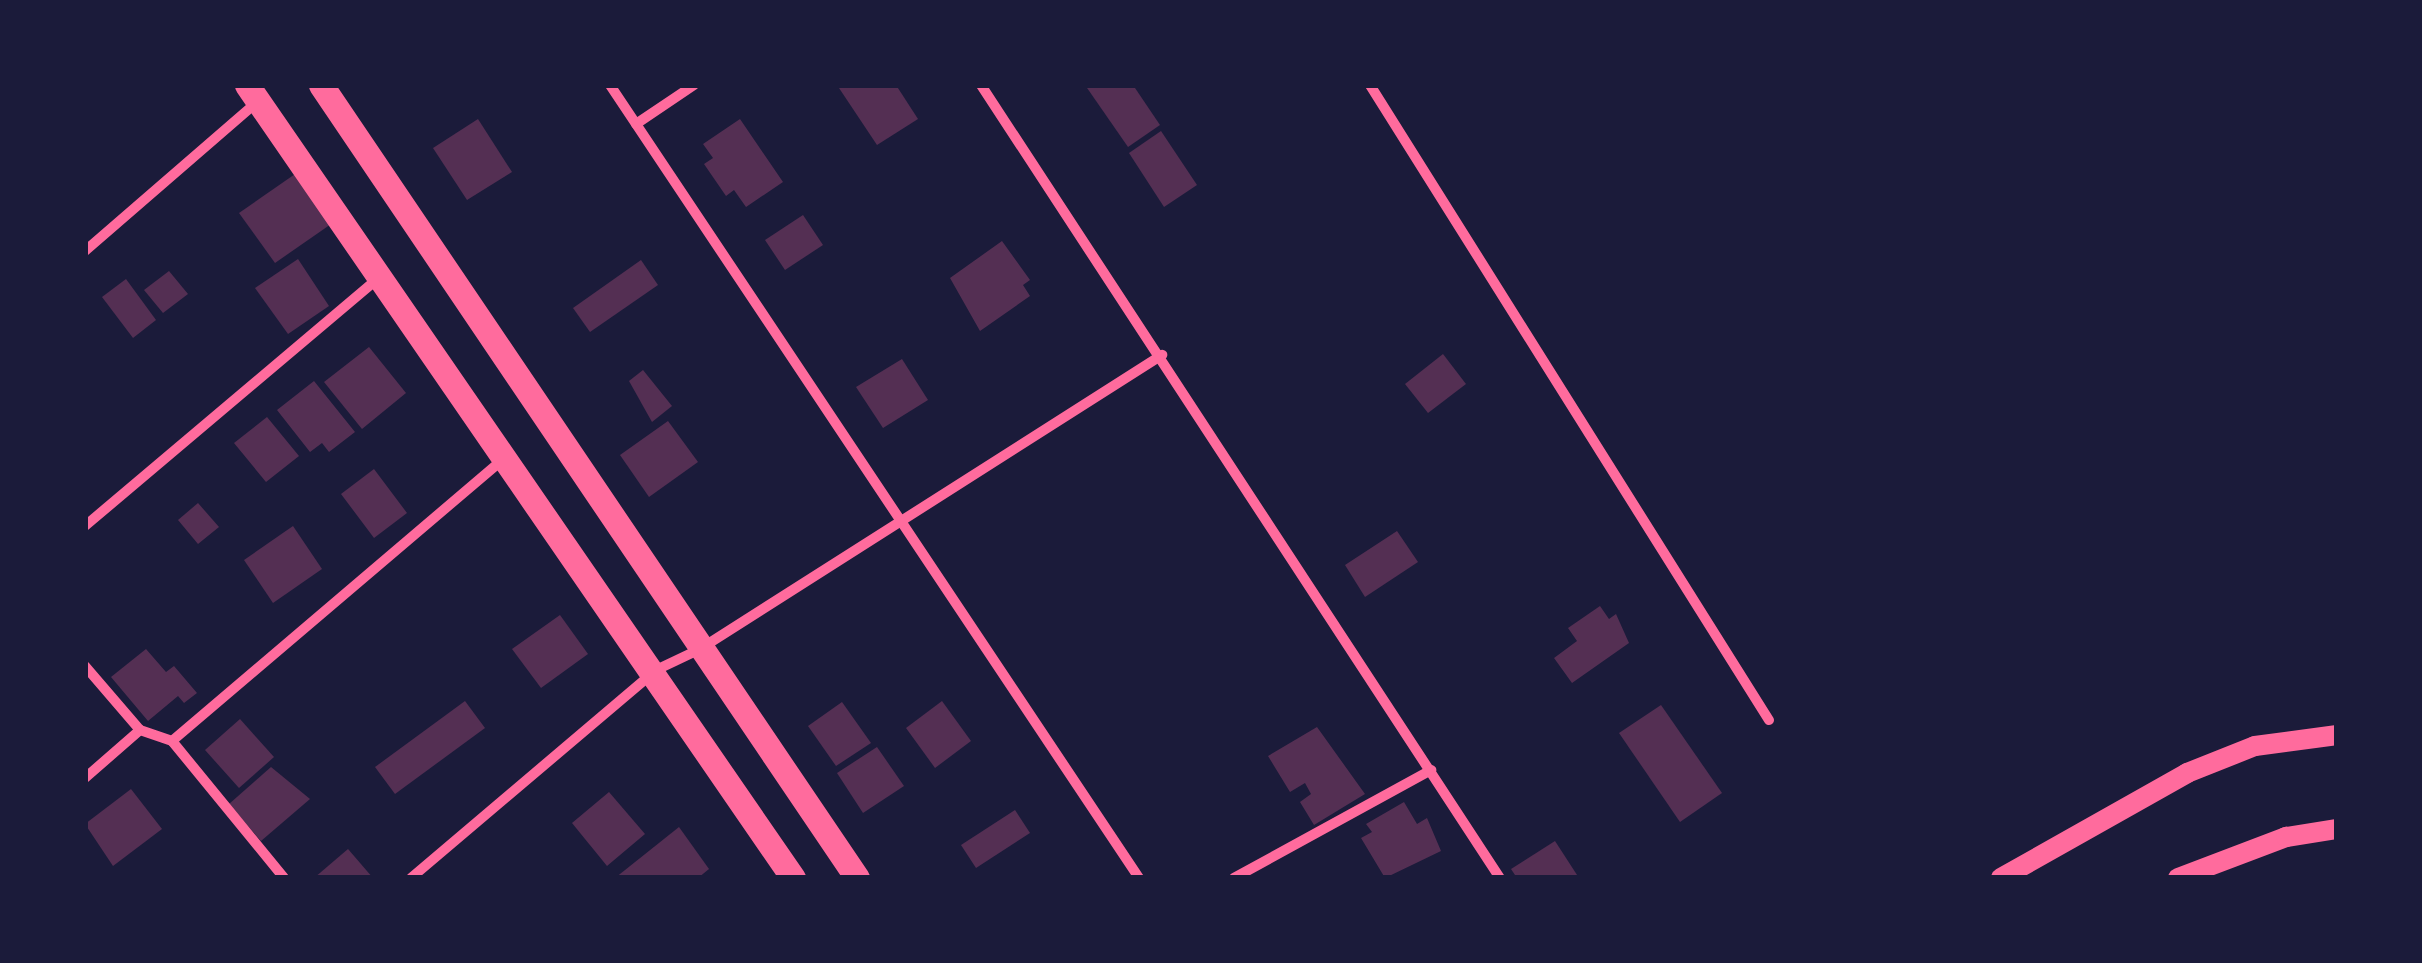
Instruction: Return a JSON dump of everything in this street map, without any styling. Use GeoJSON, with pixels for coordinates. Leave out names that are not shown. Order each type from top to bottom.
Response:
{"type":"FeatureCollection","features":[{"type":"Feature","properties":{"kind":"main road"},"geometry":{"type":"LineString","coordinates":[[321,85],[857,878]]}},
{"type":"Feature","properties":{"kind":"main road"},"geometry":{"type":"LineString","coordinates":[[253,93],[656,670],[793,878]]}},
{"type":"Feature","properties":{"kind":"main road"},"geometry":{"type":"LineString","coordinates":[[2000,878],[2187,773],[2255,746],[2337,734]]}},
{"type":"Feature","properties":{"kind":"main road"},"geometry":{"type":"LineString","coordinates":[[2178,878],[2286,836],[2337,829]]}},
{"type":"Feature","properties":{"kind":"street"},"geometry":{"type":"LineString","coordinates":[[610,85],[899,524],[1139,878]]}},
{"type":"Feature","properties":{"kind":"street"},"geometry":{"type":"LineString","coordinates":[[636,124],[694,85]]}},
{"type":"Feature","properties":{"kind":"street"},"geometry":{"type":"LineString","coordinates":[[981,85],[1162,355],[1500,878]]}},
{"type":"Feature","properties":{"kind":"street"},"geometry":{"type":"LineString","coordinates":[[1370,85],[1769,720]]}},
{"type":"Feature","properties":{"kind":"street"},"geometry":{"type":"LineString","coordinates":[[85,251],[253,93]]}},
{"type":"Feature","properties":{"kind":"street"},"geometry":{"type":"LineString","coordinates":[[85,526],[381,277]]}},
{"type":"Feature","properties":{"kind":"street"},"geometry":{"type":"LineString","coordinates":[[410,878],[656,670],[700,649],[1162,355]]}},
{"type":"Feature","properties":{"kind":"street"},"geometry":{"type":"LineString","coordinates":[[172,741],[506,456]]}},
{"type":"Feature","properties":{"kind":"street"},"geometry":{"type":"LineString","coordinates":[[85,666],[140,730],[172,741],[284,878]]}},
{"type":"Feature","properties":{"kind":"street"},"geometry":{"type":"LineString","coordinates":[[85,778],[140,730]]}},
{"type":"Feature","properties":{"kind":"street"},"geometry":{"type":"LineString","coordinates":[[1234,878],[1431,770]]}},
{"type":"Feature","properties":{"kind":"building"},"geometry":{"type":"Polygon","coordinates":[[[837,85],[896,85],[918,119],[877,145],[837,85]]]}},
{"type":"Feature","properties":{"kind":"building"},"geometry":{"type":"Polygon","coordinates":[[[1085,85],[1133,85],[1160,125],[1128,147],[1085,85]]]}},
{"type":"Feature","properties":{"kind":"building"},"geometry":{"type":"Polygon","coordinates":[[[478,119],[512,172],[467,200],[433,148],[478,119]]]}},
{"type":"Feature","properties":{"kind":"building"},"geometry":{"type":"Polygon","coordinates":[[[740,119],[783,182],[746,207],[734,190],[726,196],[704,164],[713,158],[703,144],[740,119]]]}},
{"type":"Feature","properties":{"kind":"building"},"geometry":{"type":"Polygon","coordinates":[[[1161,131],[1197,185],[1164,207],[1129,153],[1161,131]]]}},
{"type":"Feature","properties":{"kind":"building"},"geometry":{"type":"Polygon","coordinates":[[[298,172],[334,222],[275,263],[239,213],[298,172]]]}},
{"type":"Feature","properties":{"kind":"building"},"geometry":{"type":"Polygon","coordinates":[[[803,215],[823,245],[785,270],[765,240],[803,215]]]}},
{"type":"Feature","properties":{"kind":"building"},"geometry":{"type":"Polygon","coordinates":[[[1002,241],[1030,280],[1023,285],[1030,296],[980,331],[950,278],[1002,241]]]}},
{"type":"Feature","properties":{"kind":"building"},"geometry":{"type":"Polygon","coordinates":[[[298,259],[329,306],[288,334],[255,288],[298,259]]]}},
{"type":"Feature","properties":{"kind":"building"},"geometry":{"type":"Polygon","coordinates":[[[641,260],[658,285],[590,332],[573,308],[641,260]]]}},
{"type":"Feature","properties":{"kind":"building"},"geometry":{"type":"Polygon","coordinates":[[[169,271],[188,294],[163,313],[144,290],[169,271]]]}},
{"type":"Feature","properties":{"kind":"building"},"geometry":{"type":"Polygon","coordinates":[[[126,279],[156,320],[133,338],[102,297],[126,279]]]}},
{"type":"Feature","properties":{"kind":"building"},"geometry":{"type":"Polygon","coordinates":[[[369,347],[406,393],[362,429],[324,382],[369,347]]]}},
{"type":"Feature","properties":{"kind":"building"},"geometry":{"type":"Polygon","coordinates":[[[1443,354],[1466,384],[1428,413],[1405,384],[1443,354]]]}},
{"type":"Feature","properties":{"kind":"building"},"geometry":{"type":"Polygon","coordinates":[[[902,359],[928,400],[883,428],[856,387],[902,359]]]}},
{"type":"Feature","properties":{"kind":"building"},"geometry":{"type":"Polygon","coordinates":[[[643,370],[672,406],[652,422],[629,381],[643,370]]]}},
{"type":"Feature","properties":{"kind":"building"},"geometry":{"type":"Polygon","coordinates":[[[314,381],[355,432],[329,452],[322,443],[310,452],[277,410],[314,381]]]}},
{"type":"Feature","properties":{"kind":"building"},"geometry":{"type":"Polygon","coordinates":[[[267,417],[299,456],[266,482],[234,443],[267,417]]]}},
{"type":"Feature","properties":{"kind":"building"},"geometry":{"type":"Polygon","coordinates":[[[668,421],[698,462],[649,497],[620,455],[668,421]]]}},
{"type":"Feature","properties":{"kind":"building"},"geometry":{"type":"Polygon","coordinates":[[[374,469],[407,513],[374,538],[341,494],[374,469]]]}},
{"type":"Feature","properties":{"kind":"building"},"geometry":{"type":"Polygon","coordinates":[[[198,503],[219,527],[198,544],[178,520],[198,503]]]}},
{"type":"Feature","properties":{"kind":"building"},"geometry":{"type":"Polygon","coordinates":[[[293,526],[322,569],[273,603],[244,560],[293,526]]]}},
{"type":"Feature","properties":{"kind":"building"},"geometry":{"type":"Polygon","coordinates":[[[1397,531],[1418,562],[1365,597],[1345,565],[1397,531]]]}},
{"type":"Feature","properties":{"kind":"building"},"geometry":{"type":"Polygon","coordinates":[[[1600,606],[1609,619],[1616,614],[1629,643],[1572,683],[1554,658],[1577,641],[1568,628],[1600,606]]]}},
{"type":"Feature","properties":{"kind":"building"},"geometry":{"type":"Polygon","coordinates":[[[560,615],[588,654],[541,688],[512,649],[560,615]]]}},
{"type":"Feature","properties":{"kind":"building"},"geometry":{"type":"Polygon","coordinates":[[[146,649],[166,672],[174,666],[197,693],[184,703],[178,696],[148,721],[111,677],[146,649]]]}},
{"type":"Feature","properties":{"kind":"building"},"geometry":{"type":"Polygon","coordinates":[[[465,701],[485,728],[395,794],[375,767],[465,701]]]}},
{"type":"Feature","properties":{"kind":"building"},"geometry":{"type":"Polygon","coordinates":[[[942,701],[971,741],[935,768],[906,728],[942,701]]]}},
{"type":"Feature","properties":{"kind":"building"},"geometry":{"type":"Polygon","coordinates":[[[842,702],[871,743],[836,766],[808,726],[842,702]]]}},
{"type":"Feature","properties":{"kind":"building"},"geometry":{"type":"Polygon","coordinates":[[[1661,705],[1722,793],[1680,822],[1619,733],[1661,705]]]}},
{"type":"Feature","properties":{"kind":"building"},"geometry":{"type":"Polygon","coordinates":[[[240,719],[274,757],[239,788],[205,750],[240,719]]]}},
{"type":"Feature","properties":{"kind":"building"},"geometry":{"type":"Polygon","coordinates":[[[1317,727],[1365,794],[1314,825],[1300,802],[1311,794],[1305,783],[1290,792],[1268,756],[1317,727]]]}},
{"type":"Feature","properties":{"kind":"building"},"geometry":{"type":"Polygon","coordinates":[[[877,747],[904,786],[863,813],[837,773],[877,747]]]}},
{"type":"Feature","properties":{"kind":"building"},"geometry":{"type":"Polygon","coordinates":[[[271,767],[310,799],[261,841],[229,804],[271,767]]]}},
{"type":"Feature","properties":{"kind":"building"},"geometry":{"type":"Polygon","coordinates":[[[131,789],[162,829],[113,866],[85,824],[131,789]]]}},
{"type":"Feature","properties":{"kind":"building"},"geometry":{"type":"Polygon","coordinates":[[[609,792],[645,834],[607,866],[572,823],[609,792]]]}},
{"type":"Feature","properties":{"kind":"building"},"geometry":{"type":"Polygon","coordinates":[[[1404,802],[1417,824],[1427,818],[1441,851],[1385,878],[1361,838],[1372,832],[1366,824],[1404,802]]]}},
{"type":"Feature","properties":{"kind":"building"},"geometry":{"type":"Polygon","coordinates":[[[1015,810],[1030,833],[976,868],[961,845],[1015,810]]]}},
{"type":"Feature","properties":{"kind":"building"},"geometry":{"type":"Polygon","coordinates":[[[679,827],[709,869],[698,878],[615,878],[679,827]]]}},
{"type":"Feature","properties":{"kind":"building"},"geometry":{"type":"Polygon","coordinates":[[[1555,841],[1579,878],[1517,878],[1511,869],[1555,841]]]}},
{"type":"Feature","properties":{"kind":"building"},"geometry":{"type":"Polygon","coordinates":[[[348,849],[373,878],[314,878],[348,849]]]}}]}
